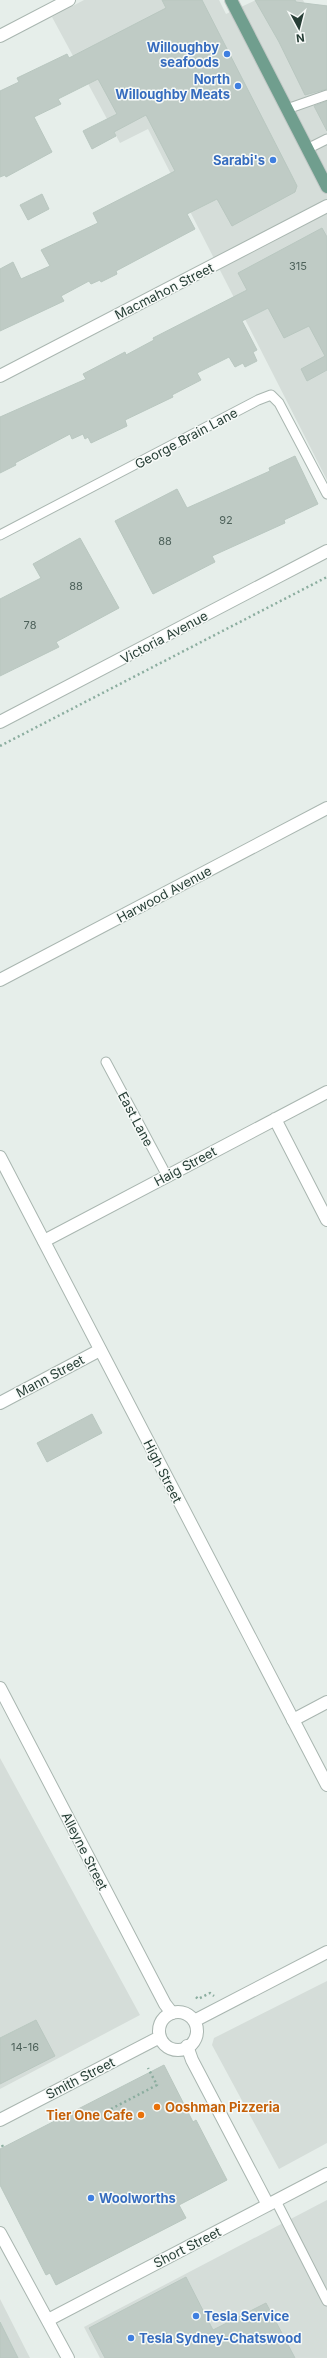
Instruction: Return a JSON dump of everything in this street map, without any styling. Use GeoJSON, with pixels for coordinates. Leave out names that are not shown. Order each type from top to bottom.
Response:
{"type":"FeatureCollection","features":[{"type":"Feature","properties":{"kind":"main road"},"geometry":{"type":"LineString","coordinates":[[231,0],[327,187]]}},
{"type":"Feature","properties":{"kind":"street"},"geometry":{"type":"LineString","coordinates":[[0,36],[69,0]]}},
{"type":"Feature","properties":{"kind":"street","name":"Macmahon Street"},"geometry":{"type":"LineString","coordinates":[[0,376],[327,206]]}},
{"type":"Feature","properties":{"kind":"street","name":"Victoria Avenue"},"geometry":{"type":"LineString","coordinates":[[0,722],[327,551]]}},
{"type":"Feature","properties":{"kind":"street","name":"Harwood Avenue"},"geometry":{"type":"LineString","coordinates":[[0,980],[327,808]]}},
{"type":"Feature","properties":{"kind":"street","name":"Haig Street"},"geometry":{"type":"LineString","coordinates":[[44,1241],[327,1092]]}},
{"type":"Feature","properties":{"kind":"street"},"geometry":{"type":"LineString","coordinates":[[275,1119],[327,1220]]}},
{"type":"Feature","properties":{"kind":"street","name":"High Street"},"geometry":{"type":"LineString","coordinates":[[0,1157],[327,1785]]}},
{"type":"Feature","properties":{"kind":"street","name":"Mann Street"},"geometry":{"type":"LineString","coordinates":[[0,1403],[100,1350]]}},
{"type":"Feature","properties":{"kind":"street","name":"Alleyne Street"},"geometry":{"type":"LineString","coordinates":[[0,1688],[161,1997],[172,2013]]}},
{"type":"Feature","properties":{"kind":"street"},"geometry":{"type":"LineString","coordinates":[[293,1720],[327,1702]]}},
{"type":"Feature","properties":{"kind":"street"},"geometry":{"type":"LineString","coordinates":[[194,2021],[327,1952]]}},
{"type":"Feature","properties":{"kind":"street"},"geometry":{"type":"LineString","coordinates":[[172,2013],[184,2013],[194,2021],[196,2027],[195,2038],[187,2046],[177,2049],[166,2046],[160,2037],[159,2031],[162,2020],[172,2013]]}},
{"type":"Feature","properties":{"kind":"street","name":"Smith Street"},"geometry":{"type":"LineString","coordinates":[[0,2120],[160,2037]]}},
{"type":"Feature","properties":{"kind":"street"},"geometry":{"type":"LineString","coordinates":[[187,2046],[192,2060],[272,2203]]}},
{"type":"Feature","properties":{"kind":"street","name":"Short Street"},"geometry":{"type":"LineString","coordinates":[[48,2320],[327,2174]]}},
{"type":"Feature","properties":{"kind":"street"},"geometry":{"type":"LineString","coordinates":[[0,2233],[68,2358]]}},
{"type":"Feature","properties":{"kind":"lane"},"geometry":{"type":"LineString","coordinates":[[286,109],[327,95]]}},
{"type":"Feature","properties":{"kind":"lane"},"geometry":{"type":"LineString","coordinates":[[307,149],[327,139]]}},
{"type":"Feature","properties":{"kind":"lane","name":"George Brain Lane"},"geometry":{"type":"LineString","coordinates":[[0,535],[270,395],[279,403],[327,494]]}},
{"type":"Feature","properties":{"kind":"lane","name":"East Lane"},"geometry":{"type":"LineString","coordinates":[[106,1062],[167,1176]]}},
{"type":"Feature","properties":{"kind":"lane"},"geometry":{"type":"LineString","coordinates":[[272,2203],[327,2301]]}},
{"type":"Feature","properties":{"kind":"path"},"geometry":{"type":"LineString","coordinates":[[0,746],[327,577]]}},
{"type":"Feature","properties":{"kind":"path"},"geometry":{"type":"LineString","coordinates":[[111,2109],[157,2085],[148,2068]]}},
{"type":"Feature","properties":{"kind":"shaded area"},"geometry":{"type":"Polygon","coordinates":[[[84,0],[219,0],[226,14],[256,0],[303,0],[305,4],[327,5],[327,480],[148,129],[120,143],[52,17],[84,0]]]}},
{"type":"Feature","properties":{"kind":"shaded area"},"geometry":{"type":"Polygon","coordinates":[[[0,1758],[140,2015],[0,2089],[0,1758]]]}},
{"type":"Feature","properties":{"kind":"shaded area"},"geometry":{"type":"Polygon","coordinates":[[[327,1981],[327,2143],[279,2169],[212,2045],[214,2038],[327,1981]]]}},
{"type":"Feature","properties":{"kind":"shaded area"},"geometry":{"type":"Polygon","coordinates":[[[327,2200],[327,2358],[100,2358],[84,2327],[327,2200]]]}},
{"type":"Feature","properties":{"kind":"shaded area"},"geometry":{"type":"Polygon","coordinates":[[[0,2299],[30,2358],[0,2358],[0,2299]]]}},
{"type":"Feature","properties":{"kind":"building"},"geometry":{"type":"Polygon","coordinates":[[[162,0],[202,0],[297,186],[295,192],[232,226],[217,199],[187,214],[195,229],[116,271],[117,274],[101,282],[100,280],[91,284],[89,281],[61,296],[64,301],[0,331],[0,269],[13,262],[21,279],[50,266],[41,250],[98,223],[93,213],[175,171],[146,115],[114,132],[116,136],[92,149],[83,131],[117,114],[98,79],[58,99],[61,104],[34,117],[52,152],[6,177],[5,175],[0,177],[0,91],[19,82],[17,78],[67,54],[69,58],[166,8],[162,0]]]}},
{"type":"Feature","properties":{"kind":"building"},"geometry":{"type":"Polygon","coordinates":[[[255,0],[295,0],[296,2],[327,6],[327,89],[305,95],[279,42],[255,0]]]}},
{"type":"Feature","properties":{"kind":"building"},"geometry":{"type":"Polygon","coordinates":[[[327,101],[327,131],[314,106],[327,101]]]}},
{"type":"Feature","properties":{"kind":"building"},"geometry":{"type":"Polygon","coordinates":[[[42,194],[49,209],[28,220],[20,205],[42,194]]]}},
{"type":"Feature","properties":{"kind":"building"},"geometry":{"type":"Polygon","coordinates":[[[322,228],[327,237],[327,370],[307,381],[301,369],[325,356],[309,326],[284,338],[268,308],[242,321],[257,350],[253,352],[257,361],[245,367],[243,363],[235,367],[229,357],[197,373],[201,380],[172,395],[173,397],[125,420],[127,426],[91,443],[88,437],[85,439],[83,434],[72,439],[70,434],[15,463],[16,465],[0,473],[0,417],[86,379],[83,374],[125,352],[126,355],[154,340],[153,338],[247,290],[238,273],[322,228]]]}},
{"type":"Feature","properties":{"kind":"building"},"geometry":{"type":"Polygon","coordinates":[[[295,456],[318,504],[284,520],[285,523],[212,556],[215,562],[153,594],[115,521],[177,489],[187,508],[270,471],[269,468],[295,456]]]}},
{"type":"Feature","properties":{"kind":"building"},"geometry":{"type":"Polygon","coordinates":[[[80,538],[119,608],[56,642],[59,647],[0,676],[0,599],[41,578],[33,564],[80,538]]]}},
{"type":"Feature","properties":{"kind":"building"},"geometry":{"type":"Polygon","coordinates":[[[92,1414],[102,1433],[47,1462],[37,1443],[92,1414]]]}},
{"type":"Feature","properties":{"kind":"building"},"geometry":{"type":"Polygon","coordinates":[[[36,2020],[55,2056],[0,2084],[0,2038],[36,2020]]]}},
{"type":"Feature","properties":{"kind":"building"},"geometry":{"type":"Polygon","coordinates":[[[164,2065],[193,2122],[196,2120],[227,2180],[179,2205],[186,2218],[56,2285],[50,2273],[46,2275],[0,2185],[0,2149],[164,2065]]]}},
{"type":"Feature","properties":{"kind":"building"},"geometry":{"type":"Polygon","coordinates":[[[186,2277],[213,2330],[266,2303],[295,2358],[105,2358],[89,2328],[186,2277]]]}},
{"type":"Feature","properties":{"kind":"building"},"geometry":{"type":"Polygon","coordinates":[[[0,2322],[18,2358],[0,2358],[0,2322]]]}},
{"type":"Feature","properties":{"kind":"place","name":"Willoughby seafoods"},"geometry":{"type":"Point","coordinates":[227,54]}},
{"type":"Feature","properties":{"kind":"place","name":"North Willoughby Meats"},"geometry":{"type":"Point","coordinates":[238,86]}},
{"type":"Feature","properties":{"kind":"place","name":"Sarabi's"},"geometry":{"type":"Point","coordinates":[273,160]}},
{"type":"Feature","properties":{"kind":"place","name":"Ooshman Pizzeria"},"geometry":{"type":"Point","coordinates":[157,2107]}},
{"type":"Feature","properties":{"kind":"place","name":"Tier One Cafe"},"geometry":{"type":"Point","coordinates":[141,2115]}},
{"type":"Feature","properties":{"kind":"place","name":"Woolworths"},"geometry":{"type":"Point","coordinates":[91,2198]}},
{"type":"Feature","properties":{"kind":"place","name":"Tesla Service"},"geometry":{"type":"Point","coordinates":[196,2316]}},
{"type":"Feature","properties":{"kind":"place","name":"Tesla Sydney-Chatswood"},"geometry":{"type":"Point","coordinates":[131,2338]}}]}
